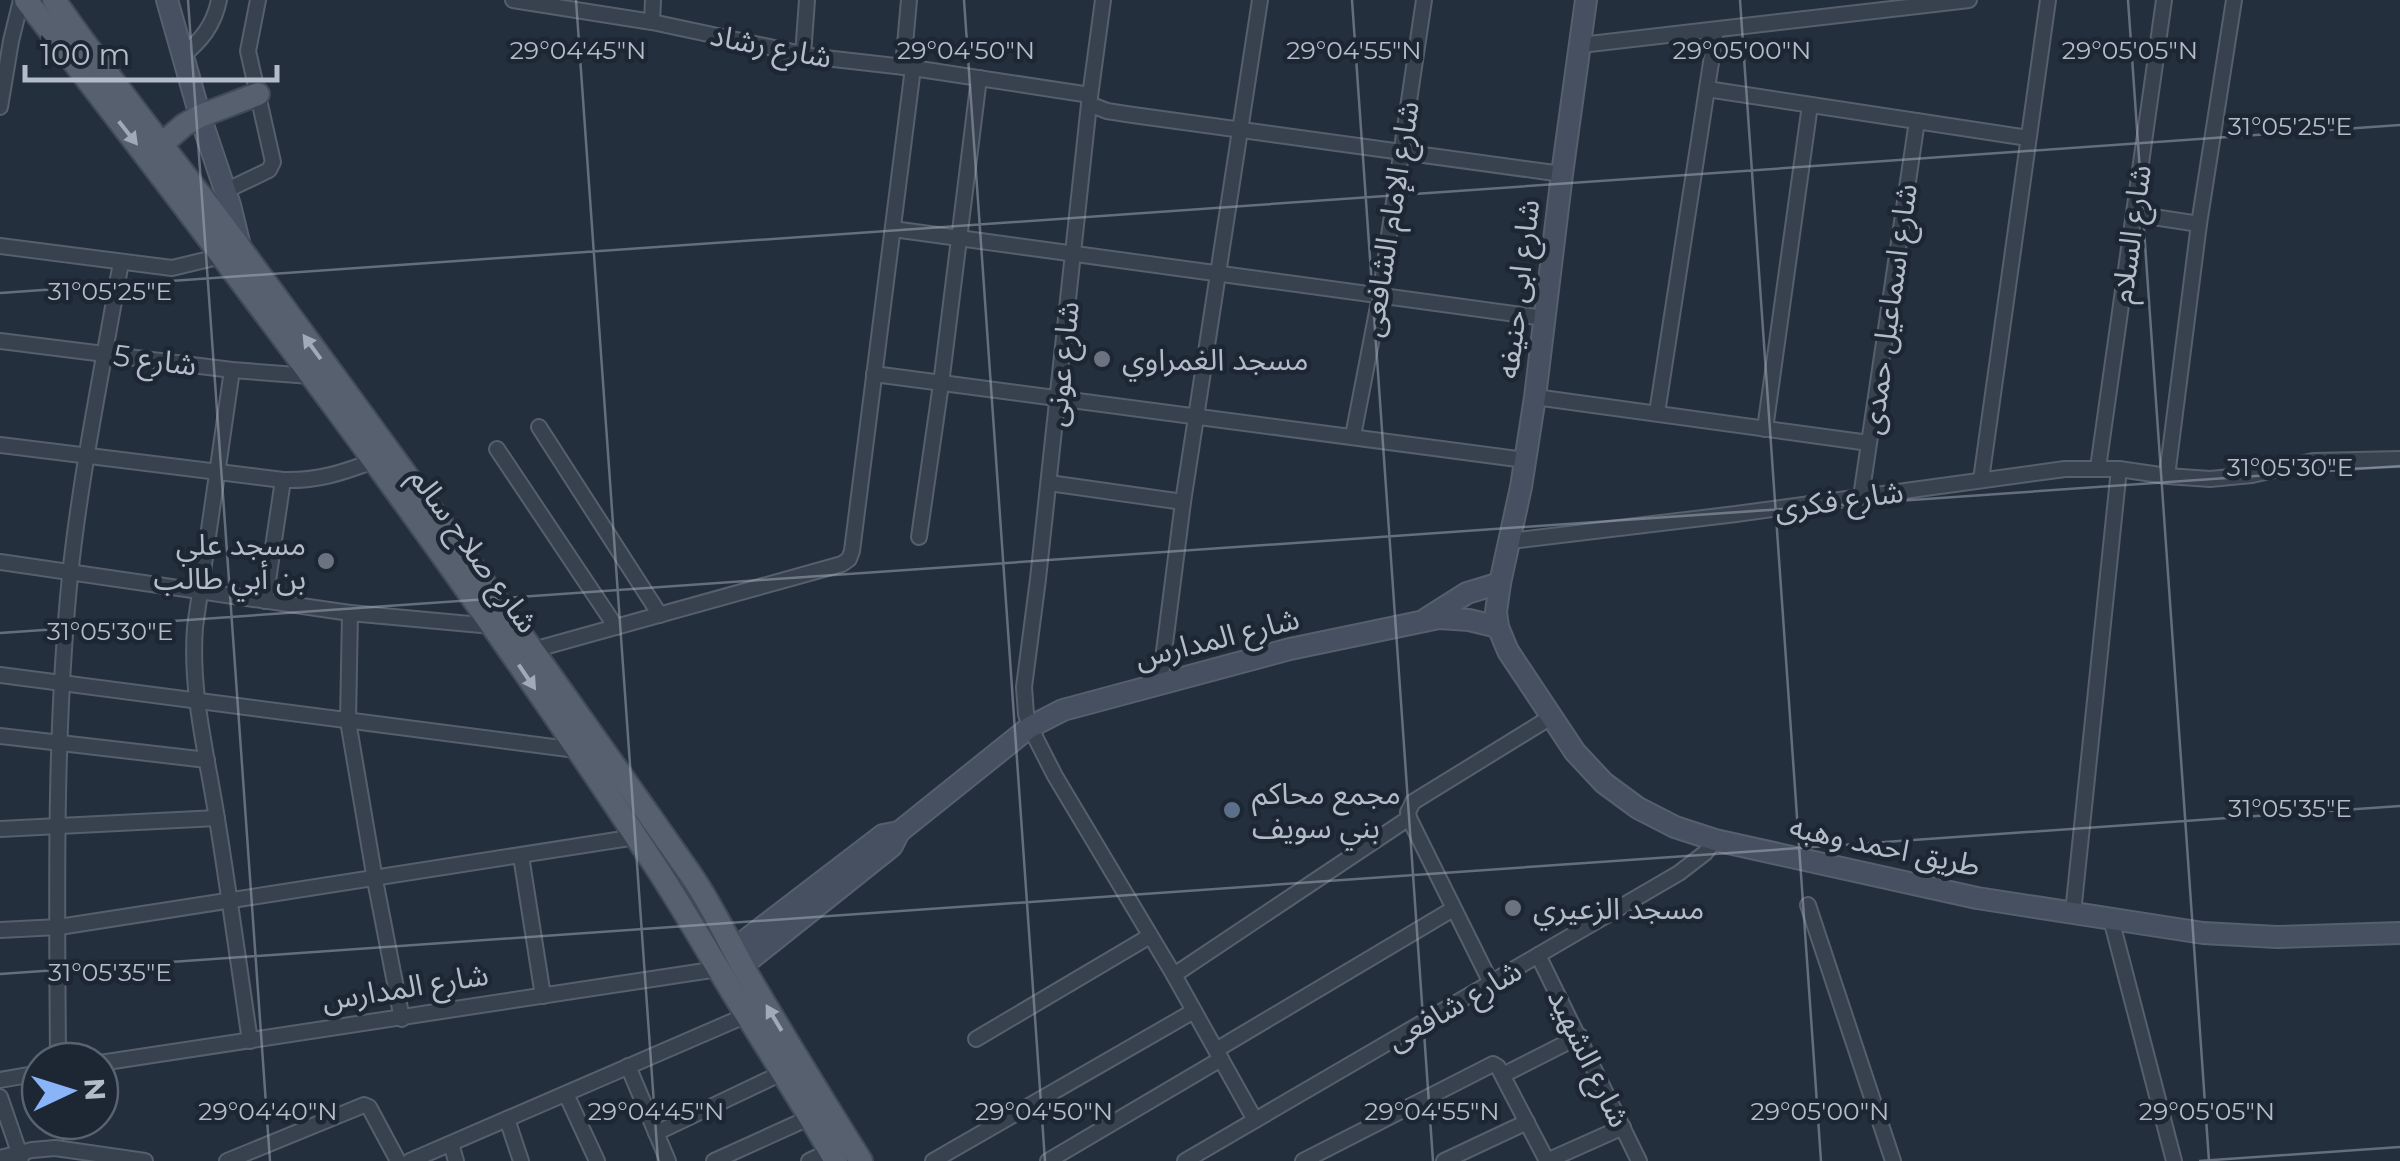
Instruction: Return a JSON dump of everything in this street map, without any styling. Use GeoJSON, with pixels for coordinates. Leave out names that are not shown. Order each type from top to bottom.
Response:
{"type":"FeatureCollection","features":[{"type":"Feature","properties":{"kind":"main road","name":"شارع صلاح سالم"},"geometry":{"type":"LineString","coordinates":[[23,0],[231,252],[534,650],[692,877],[861,1161]]}},
{"type":"Feature","properties":{"kind":"main road","name":"شارع صلاح سالم"},"geometry":{"type":"LineString","coordinates":[[54,0],[162,144],[310,376],[493,626],[672,892],[811,1118],[825,1158]]}},
{"type":"Feature","properties":{"kind":"main road"},"geometry":{"type":"LineString","coordinates":[[162,144],[200,116],[258,94]]}},
{"type":"Feature","properties":{"kind":"street"},"geometry":{"type":"LineString","coordinates":[[0,108],[11,41],[23,0]]}},
{"type":"Feature","properties":{"kind":"street"},"geometry":{"type":"LineString","coordinates":[[0,246],[172,268],[231,252],[225,191],[168,0]]}},
{"type":"Feature","properties":{"kind":"street"},"geometry":{"type":"LineString","coordinates":[[182,56],[211,25],[219,0]]}},
{"type":"Feature","properties":{"kind":"street"},"geometry":{"type":"LineString","coordinates":[[225,191],[273,165],[248,50],[258,0]]}},
{"type":"Feature","properties":{"kind":"street"},"geometry":{"type":"LineString","coordinates":[[652,22],[654,0]]}},
{"type":"Feature","properties":{"kind":"street"},"geometry":{"type":"LineString","coordinates":[[804,55],[807,0]]}},
{"type":"Feature","properties":{"kind":"street"},"geometry":{"type":"LineString","coordinates":[[534,650],[842,564],[849,558],[893,228],[910,0]]}},
{"type":"Feature","properties":{"kind":"street","name":"شارع عونى"},"geometry":{"type":"LineString","coordinates":[[1030,727],[1024,687],[1103,0]]}},
{"type":"Feature","properties":{"kind":"street"},"geometry":{"type":"LineString","coordinates":[[1160,682],[1183,502],[1260,0]]}},
{"type":"Feature","properties":{"kind":"street","name":"شارع الإمام الشافعى"},"geometry":{"type":"LineString","coordinates":[[1353,436],[1380,296],[1424,0]]}},
{"type":"Feature","properties":{"kind":"street","name":"شارع ابى حنيفه"},"geometry":{"type":"LineString","coordinates":[[1500,583],[1526,460],[1586,0]]}},
{"type":"Feature","properties":{"kind":"street"},"geometry":{"type":"LineString","coordinates":[[1580,45],[1969,0]]}},
{"type":"Feature","properties":{"kind":"street"},"geometry":{"type":"LineString","coordinates":[[1981,480],[2048,0]]}},
{"type":"Feature","properties":{"kind":"street","name":"شارع السلام"},"geometry":{"type":"LineString","coordinates":[[2098,468],[2164,0]]}},
{"type":"Feature","properties":{"kind":"street"},"geometry":{"type":"LineString","coordinates":[[2167,476],[2199,224],[2234,0]]}},
{"type":"Feature","properties":{"kind":"street","name":"شارع رشاد"},"geometry":{"type":"LineString","coordinates":[[521,1],[586,6],[804,55],[979,78],[1090,100],[1107,111],[1562,174]]}},
{"type":"Feature","properties":{"kind":"street"},"geometry":{"type":"LineString","coordinates":[[1656,413],[1716,30]]}},
{"type":"Feature","properties":{"kind":"street"},"geometry":{"type":"LineString","coordinates":[[919,537],[979,78]]}},
{"type":"Feature","properties":{"kind":"street"},"geometry":{"type":"LineString","coordinates":[[1707,89],[2028,138]]}},
{"type":"Feature","properties":{"kind":"street"},"geometry":{"type":"LineString","coordinates":[[1765,428],[1810,105]]}},
{"type":"Feature","properties":{"kind":"street","name":"شارع اسماعيل حمدى"},"geometry":{"type":"LineString","coordinates":[[1861,497],[1916,121]]}},
{"type":"Feature","properties":{"kind":"street"},"geometry":{"type":"LineString","coordinates":[[2134,214],[2199,224]]}},
{"type":"Feature","properties":{"kind":"street"},"geometry":{"type":"LineString","coordinates":[[893,228],[1544,318]]}},
{"type":"Feature","properties":{"kind":"street"},"geometry":{"type":"LineString","coordinates":[[58,1041],[62,683],[71,572],[121,262]]}},
{"type":"Feature","properties":{"kind":"street","name":"شارع 5"},"geometry":{"type":"LineString","coordinates":[[0,341],[310,376]]}},
{"type":"Feature","properties":{"kind":"street"},"geometry":{"type":"LineString","coordinates":[[232,370],[193,652],[196,701],[250,1041]]}},
{"type":"Feature","properties":{"kind":"street"},"geometry":{"type":"LineString","coordinates":[[874,374],[1526,460]]}},
{"type":"Feature","properties":{"kind":"street"},"geometry":{"type":"LineString","coordinates":[[1535,397],[1869,443]]}},
{"type":"Feature","properties":{"kind":"street"},"geometry":{"type":"LineString","coordinates":[[539,428],[660,615]]}},
{"type":"Feature","properties":{"kind":"street"},"geometry":{"type":"LineString","coordinates":[[0,445],[283,480],[330,477],[374,461]]}},
{"type":"Feature","properties":{"kind":"street"},"geometry":{"type":"LineString","coordinates":[[497,450],[616,627]]}},
{"type":"Feature","properties":{"kind":"street","name":"شارع فكرى"},"geometry":{"type":"LineString","coordinates":[[1510,541],[2050,470],[2098,468],[2232,478],[2314,460],[2400,459]]}},
{"type":"Feature","properties":{"kind":"street"},"geometry":{"type":"LineString","coordinates":[[2073,913],[2119,469]]}},
{"type":"Feature","properties":{"kind":"street"},"geometry":{"type":"LineString","coordinates":[[265,601],[283,480]]}},
{"type":"Feature","properties":{"kind":"street"},"geometry":{"type":"LineString","coordinates":[[1049,482],[1183,502]]}},
{"type":"Feature","properties":{"kind":"street"},"geometry":{"type":"LineString","coordinates":[[0,562],[350,613],[493,626]]}},
{"type":"Feature","properties":{"kind":"street"},"geometry":{"type":"LineString","coordinates":[[1498,627],[1500,583]]}},
{"type":"Feature","properties":{"kind":"street","name":"شارع المدارس"},"geometry":{"type":"LineString","coordinates":[[1424,620],[1467,593],[1500,583]]}},
{"type":"Feature","properties":{"kind":"street"},"geometry":{"type":"LineString","coordinates":[[350,613],[348,722],[402,1019]]}},
{"type":"Feature","properties":{"kind":"street","name":"شارع المدارس"},"geometry":{"type":"LineString","coordinates":[[738,957],[892,846],[900,832],[1030,727],[1063,710],[1290,649],[1424,620],[1454,618],[1498,627]]}},
{"type":"Feature","properties":{"kind":"street","name":"طريق احمد وهبه"},"geometry":{"type":"LineString","coordinates":[[1498,627],[1508,650],[1584,762],[1604,783],[1638,808],[1675,827],[1715,840],[1977,898],[2228,936],[2400,933]]}},
{"type":"Feature","properties":{"kind":"street"},"geometry":{"type":"LineString","coordinates":[[0,675],[576,750]]}},
{"type":"Feature","properties":{"kind":"street"},"geometry":{"type":"LineString","coordinates":[[1490,983],[1409,818],[1410,807],[1551,717]]}},
{"type":"Feature","properties":{"kind":"street"},"geometry":{"type":"LineString","coordinates":[[1030,727],[1255,1120]]}},
{"type":"Feature","properties":{"kind":"street"},"geometry":{"type":"LineString","coordinates":[[0,736],[207,760]]}},
{"type":"Feature","properties":{"kind":"street"},"geometry":{"type":"LineString","coordinates":[[0,829],[217,818]]}},
{"type":"Feature","properties":{"kind":"street"},"geometry":{"type":"LineString","coordinates":[[1174,975],[1409,818]]}},
{"type":"Feature","properties":{"kind":"street"},"geometry":{"type":"LineString","coordinates":[[0,930],[59,927],[636,838]]}},
{"type":"Feature","properties":{"kind":"street","name":"شارع شافعى"},"geometry":{"type":"LineString","coordinates":[[1185,1161],[1209,1155],[1255,1120],[1679,874],[1715,840]]}},
{"type":"Feature","properties":{"kind":"street"},"geometry":{"type":"LineString","coordinates":[[521,856],[543,996]]}},
{"type":"Feature","properties":{"kind":"street"},"geometry":{"type":"LineString","coordinates":[[1808,905],[1893,1161]]}},
{"type":"Feature","properties":{"kind":"street"},"geometry":{"type":"LineString","coordinates":[[1048,1161],[1453,909]]}},
{"type":"Feature","properties":{"kind":"street"},"geometry":{"type":"LineString","coordinates":[[2112,918],[2174,1161]]}},
{"type":"Feature","properties":{"kind":"street"},"geometry":{"type":"LineString","coordinates":[[976,1039],[1150,936]]}},
{"type":"Feature","properties":{"kind":"street","name":"شارع الشهيد"},"geometry":{"type":"LineString","coordinates":[[1538,955],[1639,1161]]}},
{"type":"Feature","properties":{"kind":"street","name":"شارع المدارس"},"geometry":{"type":"LineString","coordinates":[[120,1060],[718,969]]}},
{"type":"Feature","properties":{"kind":"street"},"geometry":{"type":"LineString","coordinates":[[933,1161],[1194,1011]]}},
{"type":"Feature","properties":{"kind":"street"},"geometry":{"type":"LineString","coordinates":[[410,1161],[746,1015]]}},
{"type":"Feature","properties":{"kind":"street"},"geometry":{"type":"LineString","coordinates":[[1503,1075],[1580,1036]]}},
{"type":"Feature","properties":{"kind":"street"},"geometry":{"type":"LineString","coordinates":[[1304,1161],[1493,1064],[1503,1075],[1547,1161],[1623,1127]]}},
{"type":"Feature","properties":{"kind":"street"},"geometry":{"type":"LineString","coordinates":[[628,1066],[668,1161]]}},
{"type":"Feature","properties":{"kind":"street"},"geometry":{"type":"LineString","coordinates":[[656,1133],[784,1072]]}},
{"type":"Feature","properties":{"kind":"street"},"geometry":{"type":"LineString","coordinates":[[566,1094],[597,1161]]}},
{"type":"Feature","properties":{"kind":"street"},"geometry":{"type":"LineString","coordinates":[[0,1097],[21,1157]]}},
{"type":"Feature","properties":{"kind":"street"},"geometry":{"type":"LineString","coordinates":[[231,1160],[364,1105],[369,1107],[398,1161]]}},
{"type":"Feature","properties":{"kind":"street"},"geometry":{"type":"LineString","coordinates":[[714,1161],[811,1118]]}},
{"type":"Feature","properties":{"kind":"street"},"geometry":{"type":"LineString","coordinates":[[507,1119],[521,1161]]}},
{"type":"Feature","properties":{"kind":"street"},"geometry":{"type":"LineString","coordinates":[[1444,1161],[1526,1122]]}},
{"type":"Feature","properties":{"kind":"street"},"geometry":{"type":"LineString","coordinates":[[450,1144],[456,1161]]}},
{"type":"Feature","properties":{"kind":"street"},"geometry":{"type":"LineString","coordinates":[[0,1158],[55,1148],[138,1160]]}},
{"type":"Feature","properties":{"kind":"place","name":"مسجد الغمراوي"},"geometry":{"type":"Point","coordinates":[1102,359]}},
{"type":"Feature","properties":{"kind":"place","name":"مسجد علي بن أبي طالب"},"geometry":{"type":"Point","coordinates":[326,561]}},
{"type":"Feature","properties":{"kind":"place","name":"مجمع محاكم بني سويف"},"geometry":{"type":"Point","coordinates":[1232,810]}},
{"type":"Feature","properties":{"kind":"place","name":"مسجد الزعيري"},"geometry":{"type":"Point","coordinates":[1513,908]}}]}
